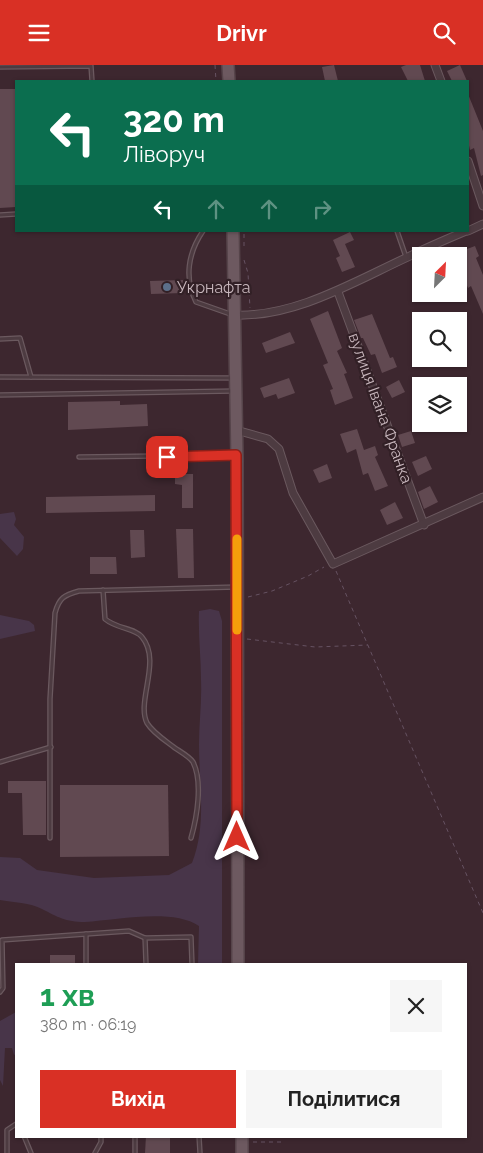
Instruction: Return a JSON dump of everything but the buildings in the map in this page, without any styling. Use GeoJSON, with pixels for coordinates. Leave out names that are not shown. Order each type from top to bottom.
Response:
{"type":"FeatureCollection","features":[{"type":"Feature","properties":{"kind":"main road"},"geometry":{"type":"LineString","coordinates":[[228,65],[229,80]]}},
{"type":"Feature","properties":{"kind":"main road"},"geometry":{"type":"LineString","coordinates":[[232,232],[237,456],[238,963]]}},
{"type":"Feature","properties":{"kind":"street"},"geometry":{"type":"LineString","coordinates":[[435,65],[440,80]]}},
{"type":"Feature","properties":{"kind":"street"},"geometry":{"type":"LineString","coordinates":[[469,164],[483,206]]}},
{"type":"Feature","properties":{"kind":"street"},"geometry":{"type":"LineString","coordinates":[[469,230],[483,224]]}},
{"type":"Feature","properties":{"kind":"street"},"geometry":{"type":"LineString","coordinates":[[233,315],[257,316],[338,291],[406,257],[465,232]]}},
{"type":"Feature","properties":{"kind":"street","name":"вулиця Івана Франка"},"geometry":{"type":"LineString","coordinates":[[338,291],[424,525]]}},
{"type":"Feature","properties":{"kind":"street"},"geometry":{"type":"LineString","coordinates":[[236,430],[268,439],[279,449],[293,493],[333,564],[424,525],[483,497]]}},
{"type":"Feature","properties":{"kind":"lane"},"geometry":{"type":"LineString","coordinates":[[0,67],[92,66],[92,80]]}},
{"type":"Feature","properties":{"kind":"lane"},"geometry":{"type":"LineString","coordinates":[[0,215],[15,214]]}},
{"type":"Feature","properties":{"kind":"lane"},"geometry":{"type":"LineString","coordinates":[[202,232],[192,252],[189,281],[192,293],[196,302],[233,315]]}},
{"type":"Feature","properties":{"kind":"lane"},"geometry":{"type":"LineString","coordinates":[[397,232],[406,257]]}},
{"type":"Feature","properties":{"kind":"lane"},"geometry":{"type":"LineString","coordinates":[[0,339],[20,338],[31,377]]}},
{"type":"Feature","properties":{"kind":"lane"},"geometry":{"type":"LineString","coordinates":[[0,377],[234,378]]}},
{"type":"Feature","properties":{"kind":"lane"},"geometry":{"type":"LineString","coordinates":[[0,395],[235,391]]}},
{"type":"Feature","properties":{"kind":"lane"},"geometry":{"type":"LineString","coordinates":[[79,457],[237,456]]}},
{"type":"Feature","properties":{"kind":"lane"},"geometry":{"type":"LineString","coordinates":[[103,590],[105,619],[114,626],[132,630],[141,635],[148,646],[149,683],[145,714],[147,723],[155,732],[193,761],[197,774],[198,807],[191,837]]}},
{"type":"Feature","properties":{"kind":"lane"},"geometry":{"type":"LineString","coordinates":[[50,838],[50,699],[55,613],[58,602],[64,595],[79,591],[237,593]]}},
{"type":"Feature","properties":{"kind":"lane"},"geometry":{"type":"LineString","coordinates":[[0,762],[51,747]]}},
{"type":"Feature","properties":{"kind":"lane"},"geometry":{"type":"LineString","coordinates":[[0,992],[3,988],[2,940],[129,931],[145,938],[191,937],[192,963]]}},
{"type":"Feature","properties":{"kind":"lane"},"geometry":{"type":"LineString","coordinates":[[86,934],[86,963]]}},
{"type":"Feature","properties":{"kind":"lane"},"geometry":{"type":"LineString","coordinates":[[145,938],[146,963]]}},
{"type":"Feature","properties":{"kind":"lane"},"geometry":{"type":"LineString","coordinates":[[7,1153],[7,1129],[15,1125]]}},
{"type":"Feature","properties":{"kind":"lane"},"geometry":{"type":"LineString","coordinates":[[25,1138],[31,1153]]}},
{"type":"Feature","properties":{"kind":"lane"},"geometry":{"type":"LineString","coordinates":[[95,1153],[101,1138]]}},
{"type":"Feature","properties":{"kind":"lane"},"geometry":{"type":"LineString","coordinates":[[135,1153],[136,1138]]}},
{"type":"Feature","properties":{"kind":"lane"},"geometry":{"type":"LineString","coordinates":[[199,1138],[200,1153]]}},
{"type":"Feature","properties":{"kind":"path"},"geometry":{"type":"LineString","coordinates":[[215,65],[216,80]]}},
{"type":"Feature","properties":{"kind":"path"},"geometry":{"type":"LineString","coordinates":[[244,232],[244,249]]}},
{"type":"Feature","properties":{"kind":"path"},"geometry":{"type":"LineString","coordinates":[[243,257],[248,273],[250,316]]}},
{"type":"Feature","properties":{"kind":"path"},"geometry":{"type":"LineString","coordinates":[[237,593],[272,591],[308,576],[321,567],[333,564],[483,913]]}},
{"type":"Feature","properties":{"kind":"path"},"geometry":{"type":"LineString","coordinates":[[237,638],[315,647],[368,645]]}},
{"type":"Feature","properties":{"kind":"path"},"geometry":{"type":"LineString","coordinates":[[242,1144],[285,1142]]}},
{"type":"Feature","properties":{"kind":"shaded area"},"geometry":{"type":"Polygon","coordinates":[[[14,512],[16,519],[14,525],[24,537],[23,549],[17,556],[0,538],[0,514],[14,512]]]}},
{"type":"Feature","properties":{"kind":"shaded area"},"geometry":{"type":"Polygon","coordinates":[[[210,609],[219,611],[222,621],[222,963],[198,963],[199,926],[175,917],[160,916],[78,922],[62,919],[32,905],[0,900],[0,857],[20,858],[37,870],[94,878],[169,875],[192,863],[197,849],[201,819],[199,611],[210,609]]]}},
{"type":"Feature","properties":{"kind":"shaded area"},"geometry":{"type":"Polygon","coordinates":[[[0,615],[29,621],[34,625],[35,631],[0,639],[0,615]]]}},
{"type":"Feature","properties":{"kind":"shaded area"},"geometry":{"type":"Polygon","coordinates":[[[15,1013],[15,1054],[12,1048],[5,1048],[3,1086],[0,1080],[0,1021],[15,1013]]]}},
{"type":"Feature","properties":{"kind":"slow traffic"},"geometry":{"type":"LineString","coordinates":[[237,539],[237,630]]}},
{"type":"Feature","properties":{"kind":"place","name":"Укрнафта"},"geometry":{"type":"Point","coordinates":[167,287]}},
{"type":"Feature","properties":{"kind":"route"},"geometry":{"type":"LineString","coordinates":[[167,457],[236,455],[237,837]]}}]}
